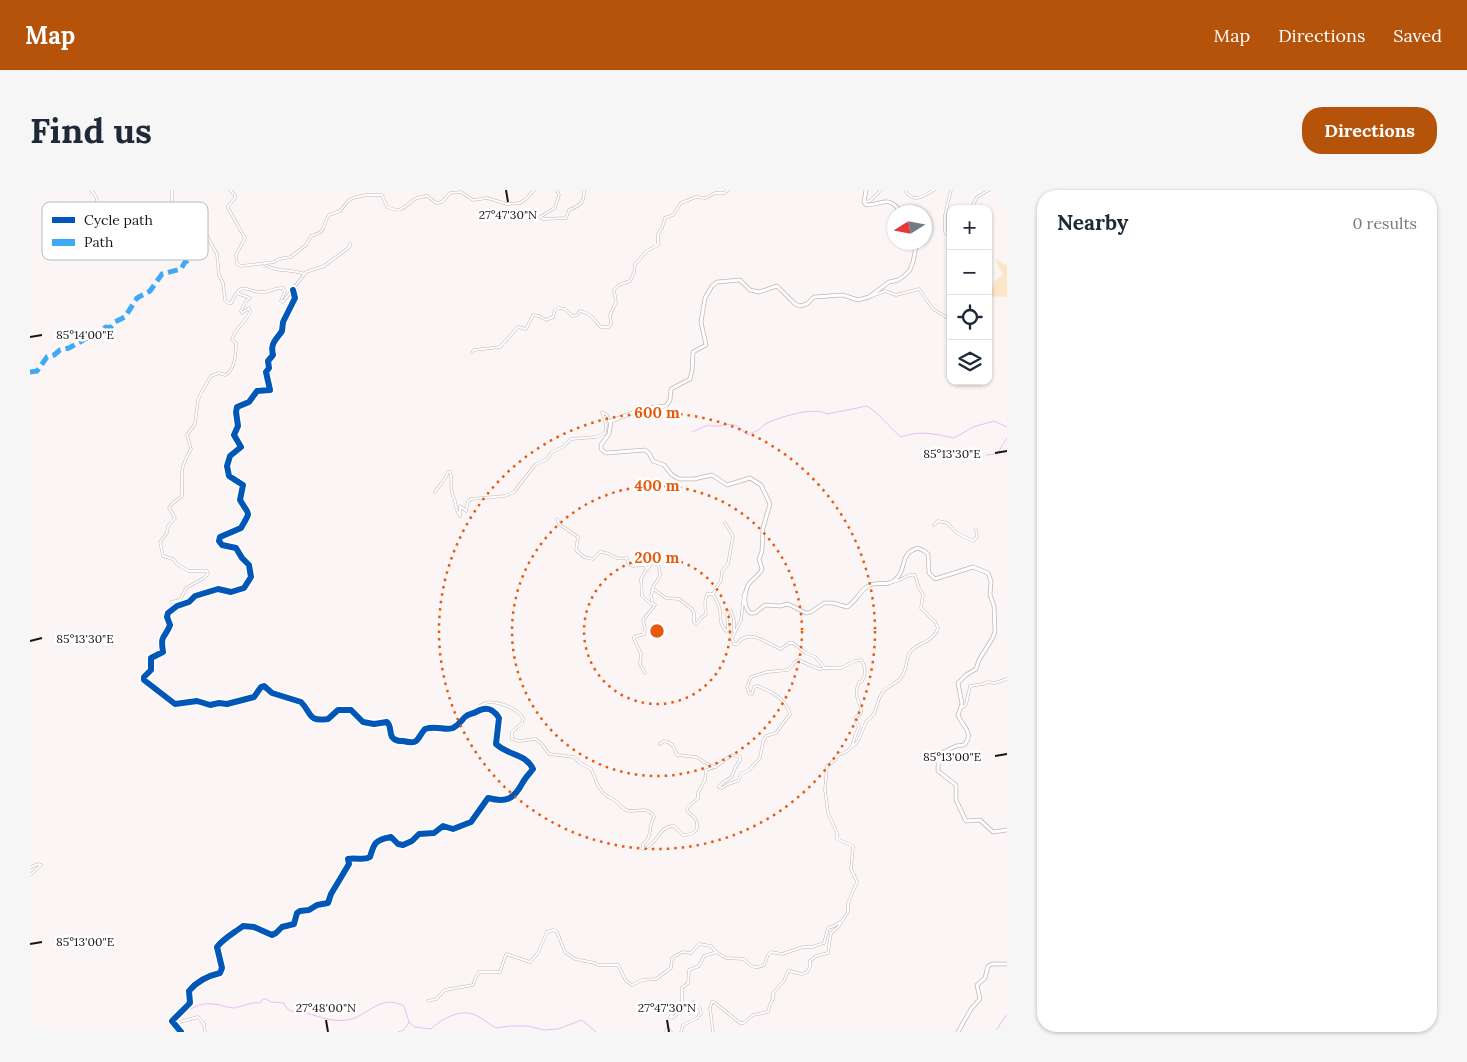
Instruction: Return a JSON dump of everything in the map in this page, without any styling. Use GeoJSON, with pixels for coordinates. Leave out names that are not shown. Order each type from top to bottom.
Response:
{"type":"FeatureCollection","features":[{"type":"Feature","properties":{"kind":"street"},"geometry":{"type":"LineString","coordinates":[[91,190],[97,202]]}},
{"type":"Feature","properties":{"kind":"street"},"geometry":{"type":"LineString","coordinates":[[230,190],[235,195],[235,198],[228,208],[245,238],[236,255],[237,264],[241,266],[274,262],[294,256],[299,249],[307,244],[311,236],[322,231],[329,215],[340,211],[348,201],[360,196],[382,195],[388,207],[399,210],[418,198],[427,196],[436,202],[442,202],[450,193],[456,192],[466,194],[473,200],[488,198],[507,204],[520,203],[534,190]]}},
{"type":"Feature","properties":{"kind":"street"},"geometry":{"type":"LineString","coordinates":[[557,190],[559,195],[555,208],[540,217],[543,219],[566,218],[569,210],[579,206],[583,200],[584,190]]}},
{"type":"Feature","properties":{"kind":"street"},"geometry":{"type":"LineString","coordinates":[[472,353],[474,350],[500,347],[518,327],[526,329],[533,315],[546,320],[554,317],[555,310],[559,308],[565,309],[572,316],[577,315],[580,311],[586,313],[600,327],[609,327],[611,324],[610,316],[616,302],[614,290],[619,284],[630,281],[634,273],[635,264],[648,251],[658,245],[658,234],[665,218],[673,215],[680,203],[696,197],[706,198],[715,193],[724,193],[728,190]]}},
{"type":"Feature","properties":{"kind":"street"},"geometry":{"type":"LineString","coordinates":[[864,202],[866,190]]}},
{"type":"Feature","properties":{"kind":"street"},"geometry":{"type":"LineString","coordinates":[[864,202],[870,201],[881,190]]}},
{"type":"Feature","properties":{"kind":"street"},"geometry":{"type":"LineString","coordinates":[[905,190],[912,198],[934,190]]}},
{"type":"Feature","properties":{"kind":"street"},"geometry":{"type":"LineString","coordinates":[[947,205],[951,190]]}},
{"type":"Feature","properties":{"kind":"street"},"geometry":{"type":"LineString","coordinates":[[974,205],[977,197],[989,190]]}},
{"type":"Feature","properties":{"kind":"street"},"geometry":{"type":"LineString","coordinates":[[864,202],[869,205],[891,202],[896,205]]}},
{"type":"Feature","properties":{"kind":"street"},"geometry":{"type":"LineString","coordinates":[[947,207],[945,215],[945,232],[947,234]]}},
{"type":"Feature","properties":{"kind":"street"},"geometry":{"type":"LineString","coordinates":[[208,238],[216,251],[219,275],[223,283],[225,300],[228,303],[231,303],[237,293],[244,287],[263,292],[280,287],[285,291],[281,301],[283,302],[305,274],[316,267],[324,266],[347,249],[350,243]]}},
{"type":"Feature","properties":{"kind":"street"},"geometry":{"type":"LineString","coordinates":[[869,297],[889,282],[904,276],[913,262],[915,250]]}},
{"type":"Feature","properties":{"kind":"street"},"geometry":{"type":"LineString","coordinates":[[263,264],[270,268],[305,274]]}},
{"type":"Feature","properties":{"kind":"street"},"geometry":{"type":"LineString","coordinates":[[610,424],[613,419],[635,412],[640,408],[666,406],[670,400],[671,389],[690,379],[693,352],[706,345],[701,322],[704,302],[712,286],[718,282],[740,280],[750,290],[759,292],[777,286],[795,304],[800,306],[807,304],[814,297],[843,295],[858,300],[884,291],[896,294],[919,289],[933,308],[947,317]]}},
{"type":"Feature","properties":{"kind":"street"},"geometry":{"type":"LineString","coordinates":[[172,1024],[174,1018],[190,1003],[189,991],[195,984],[212,974],[220,973],[222,968],[217,947],[225,938],[244,926],[254,927],[274,935],[282,926],[294,924],[297,913],[300,911],[309,910],[328,903],[331,894],[350,862],[348,859],[370,858],[371,850],[377,841],[390,836],[398,844],[406,845],[419,834],[434,833],[444,826],[453,828],[469,823],[478,814],[488,798],[502,801],[519,792],[533,767],[526,759],[504,751],[496,744],[498,715],[488,708],[480,709],[466,716],[454,727],[446,729],[436,726],[426,729],[420,738],[412,743],[395,740],[387,722],[374,724],[363,722],[351,710],[338,710],[328,719],[314,719],[301,702],[272,693],[264,686],[260,687],[254,697],[230,703],[210,705],[198,701],[173,704],[145,682],[143,678],[150,672],[151,657],[163,652],[161,641],[170,625],[166,615],[177,606],[189,602],[195,596],[218,590],[232,592],[240,590],[246,586],[250,579],[249,565],[236,548],[227,547],[220,544],[219,541],[223,534],[241,528],[249,514],[240,500],[243,485],[229,476],[227,463],[230,454],[241,446],[234,435],[238,426],[237,407],[249,402],[257,392],[270,390],[266,374],[269,368],[268,361],[273,355],[271,348],[275,339],[282,332],[283,322],[294,298],[293,290]]}},
{"type":"Feature","properties":{"kind":"street"},"geometry":{"type":"LineString","coordinates":[[173,610],[171,602],[180,600],[186,588],[208,574],[204,570],[189,571],[178,565],[174,559],[163,556],[160,542],[168,531],[168,526],[175,518],[170,508],[182,496],[182,465],[191,449],[187,435],[195,424],[200,396],[205,384],[213,375],[219,373],[225,376],[228,374],[234,363],[236,351],[236,343],[232,340],[233,335],[237,328],[244,323],[250,312],[249,308],[242,313],[241,311],[246,301],[250,298],[237,293]]}},
{"type":"Feature","properties":{"kind":"street"},"geometry":{"type":"LineString","coordinates":[[435,492],[448,472],[450,472],[451,490],[460,516],[460,506],[466,511],[468,501],[471,499],[505,496],[514,492],[535,466],[547,459],[552,452],[563,447],[571,439],[596,437],[605,433],[606,425],[602,412],[607,415],[610,424],[609,434],[601,445],[601,449],[606,453],[645,450],[653,461],[664,465],[672,475],[681,479],[694,479],[709,475],[727,485],[750,478],[760,483],[770,504],[763,528],[762,551],[759,559],[762,570],[749,584],[743,597],[740,620],[732,641],[735,645],[749,636],[762,639],[781,649],[789,643],[793,643],[815,657],[825,668]]}},
{"type":"Feature","properties":{"kind":"street"},"geometry":{"type":"LineString","coordinates":[[557,519],[559,524],[578,536],[576,550],[587,559],[593,559],[600,552],[605,552],[617,559],[627,558],[630,564],[644,565],[647,570]]}},
{"type":"Feature","properties":{"kind":"street"},"geometry":{"type":"LineString","coordinates":[[934,525],[938,521],[947,523],[957,533],[973,540],[977,537],[976,530]]}},
{"type":"Feature","properties":{"kind":"street"},"geometry":{"type":"LineString","coordinates":[[713,594],[722,580],[722,571],[729,562],[732,536],[724,523]]}},
{"type":"Feature","properties":{"kind":"street"},"geometry":{"type":"LineString","coordinates":[[891,582],[901,574],[907,553],[918,548],[928,554],[929,572],[935,579],[973,567],[990,574],[992,585],[990,595],[994,606],[995,632],[976,669],[959,681],[958,685],[962,704],[958,715],[969,733],[967,742],[964,745],[942,752],[938,770],[956,785],[956,800],[966,821],[980,820],[993,832],[1007,830]]}},
{"type":"Feature","properties":{"kind":"street"},"geometry":{"type":"LineString","coordinates":[[645,673],[640,664],[641,654],[634,637],[644,634],[643,620],[655,605],[651,596],[652,590],[660,579],[661,573],[658,565],[654,563],[650,565],[642,579],[642,596],[653,604]]}},
{"type":"Feature","properties":{"kind":"street"},"geometry":{"type":"LineString","coordinates":[[712,1032],[710,1008],[712,1002],[742,1024],[747,1022],[753,1015],[767,1013],[773,999],[773,993],[784,981],[788,971],[802,974],[807,972],[810,967],[810,961],[816,956],[828,953],[831,933],[848,912],[848,903],[857,880],[851,870],[853,846],[837,838],[837,833],[828,814],[825,788],[828,773],[827,766],[838,755],[845,752],[858,741],[866,722],[875,712],[875,705],[882,693],[903,675],[910,653],[928,641],[937,632],[938,628],[935,622],[920,607],[922,594],[914,574],[898,582],[869,585],[847,607],[833,603],[824,603],[809,613],[788,604],[765,606],[755,613],[750,613],[745,605],[746,592]]}},
{"type":"Feature","properties":{"kind":"street"},"geometry":{"type":"LineString","coordinates":[[652,590],[654,589],[666,598],[679,599],[692,609],[696,625],[706,614],[707,594],[713,594]]}},
{"type":"Feature","properties":{"kind":"street"},"geometry":{"type":"LineString","coordinates":[[713,594],[720,608],[720,621],[726,631],[728,630],[727,614],[730,611],[732,612],[734,633]]}},
{"type":"Feature","properties":{"kind":"street"},"geometry":{"type":"LineString","coordinates":[[480,709],[480,706],[484,703],[496,702],[520,713],[523,718],[522,723],[512,732],[512,739],[519,741],[535,739],[541,743],[549,754],[574,757],[591,769],[595,781],[602,791],[617,801],[623,808],[650,812],[654,817],[651,822],[652,830],[642,846],[644,849],[653,843],[666,827],[674,826],[683,835],[695,831],[697,822],[688,812],[687,808],[697,800],[698,793],[705,780],[706,770],[716,767],[729,756],[740,757],[740,761],[735,766],[731,777],[720,784],[719,787],[722,788],[738,781],[741,774],[749,770],[760,758],[763,741],[766,736],[776,733],[790,714],[781,698],[776,694],[758,686],[754,687],[752,694],[749,693],[747,688],[751,677],[767,672],[788,670],[798,660],[819,669],[842,667],[859,660],[862,662],[864,677],[859,682],[856,699],[861,712],[855,717],[859,727],[851,747]]}},
{"type":"Feature","properties":{"kind":"street"},"geometry":{"type":"LineString","coordinates":[[960,708],[966,705],[970,686],[988,682],[996,683],[1007,678]]}},
{"type":"Feature","properties":{"kind":"street"},"geometry":{"type":"LineString","coordinates":[[660,744],[664,741],[669,742],[675,747],[677,755],[696,757],[716,767]]}},
{"type":"Feature","properties":{"kind":"street"},"geometry":{"type":"LineString","coordinates":[[30,867],[38,864],[41,865],[30,875]]}},
{"type":"Feature","properties":{"kind":"street"},"geometry":{"type":"LineString","coordinates":[[428,1001],[436,999],[445,990],[473,985],[479,972],[500,972],[506,954],[530,962],[538,953],[547,932],[553,930],[558,935],[562,948],[568,954],[578,960],[594,962],[598,965],[618,965],[626,981],[632,985],[642,980],[658,978],[671,968],[672,958],[682,952],[691,953],[698,944],[711,946],[726,958],[744,959],[752,967],[762,966],[770,952],[782,954],[824,943],[828,928],[840,922]]}},
{"type":"Feature","properties":{"kind":"street"},"geometry":{"type":"LineString","coordinates":[[681,1032],[683,1025],[697,1018],[701,1013],[700,1008],[694,1002],[686,1010],[681,1011],[672,1018],[670,1017],[682,1003],[682,988],[688,982],[689,970],[699,966],[704,956],[717,952]]}},
{"type":"Feature","properties":{"kind":"street"},"geometry":{"type":"LineString","coordinates":[[958,1032],[974,1005],[980,999],[977,985],[985,978],[988,966],[992,964],[1007,964]]}},
{"type":"Feature","properties":{"kind":"street"},"geometry":{"type":"LineString","coordinates":[[172,1024],[198,1017],[204,1024],[205,1032]]}},
{"type":"Feature","properties":{"kind":"street"},"geometry":{"type":"LineString","coordinates":[[172,1024],[181,1032]]}},
{"type":"Feature","properties":{"kind":"street"},"geometry":{"type":"LineString","coordinates":[[176,1032],[175,1030],[178,1028]]}},
{"type":"Feature","properties":{"kind":"street"},"geometry":{"type":"LineString","coordinates":[[666,1032],[667,1029],[671,1032]]}},
{"type":"Feature","properties":{"kind":"shaded area"},"geometry":{"type":"Polygon","coordinates":[[[996,259],[1007,266],[1007,297],[992,296],[992,287],[995,281],[1003,274],[996,259]]]}},
{"type":"Feature","properties":{"kind":"waterway"},"geometry":{"type":"LineString","coordinates":[[692,432],[708,425],[730,424],[738,427],[747,435],[767,423],[797,413],[814,411],[827,414],[867,406],[901,437],[921,433],[954,438],[973,427],[994,421],[1007,427]]}},
{"type":"Feature","properties":{"kind":"waterway"},"geometry":{"type":"LineString","coordinates":[[986,455],[997,454],[1007,438]]}},
{"type":"Feature","properties":{"kind":"waterway"},"geometry":{"type":"LineString","coordinates":[[177,1017],[203,1004],[216,1004],[233,1008],[260,1003],[263,999],[266,999],[271,1002],[284,1003],[290,1011],[303,1012],[336,1020],[354,1018],[381,1004],[395,1003],[404,1006],[409,1022]]}},
{"type":"Feature","properties":{"kind":"waterway"},"geometry":{"type":"LineString","coordinates":[[398,1032],[404,1030],[409,1022],[415,1027],[431,1029],[446,1018],[463,1013],[475,1015],[496,1028],[528,1026],[544,1030],[558,1029],[582,1020],[596,1032]]}},
{"type":"Feature","properties":{"kind":"waterway"},"geometry":{"type":"LineString","coordinates":[[995,1032],[1007,1014]]}},
{"type":"Feature","properties":{"kind":"marked path"},"geometry":{"type":"LineString","coordinates":[[30,372],[37,371],[47,357],[87,338],[94,338],[106,327],[110,328],[115,322],[125,317],[137,298],[150,291],[162,274],[181,269],[185,262],[189,260]]}},
{"type":"Feature","properties":{"kind":"cycle path"},"geometry":{"type":"LineString","coordinates":[[181,1032],[172,1021],[190,1003],[189,991],[192,987],[203,979],[220,973],[222,968],[217,947],[229,936],[243,926],[254,927],[272,935],[282,927],[294,924],[297,913],[300,911],[309,910],[317,905],[328,903],[331,894],[349,864],[348,859],[365,859],[370,857],[376,843],[386,838],[391,837],[398,844],[403,845],[412,841],[419,834],[434,833],[443,826],[453,829],[471,822],[488,798],[505,800],[513,796],[533,769],[526,760],[496,744],[499,718],[489,709],[483,709],[467,715],[453,728],[425,729],[415,742],[408,742],[393,738],[387,722],[374,724],[363,722],[351,710],[338,710],[328,719],[313,718],[301,702],[272,693],[264,686],[261,687],[254,697],[227,704],[210,705],[197,701],[175,704],[144,680],[144,677],[151,670],[151,658],[163,652],[163,639],[170,625],[167,617],[168,613],[177,606],[189,602],[195,596],[218,589],[231,592],[244,588],[251,577],[249,565],[236,548],[222,545],[219,541],[220,537],[241,528],[248,514],[240,500],[243,485],[229,476],[227,466],[230,456],[241,447],[234,435],[238,426],[237,407],[249,402],[257,391],[270,390],[266,372],[269,368],[268,361],[273,355],[273,345],[282,331],[283,322],[295,298],[293,290]]}}]}
